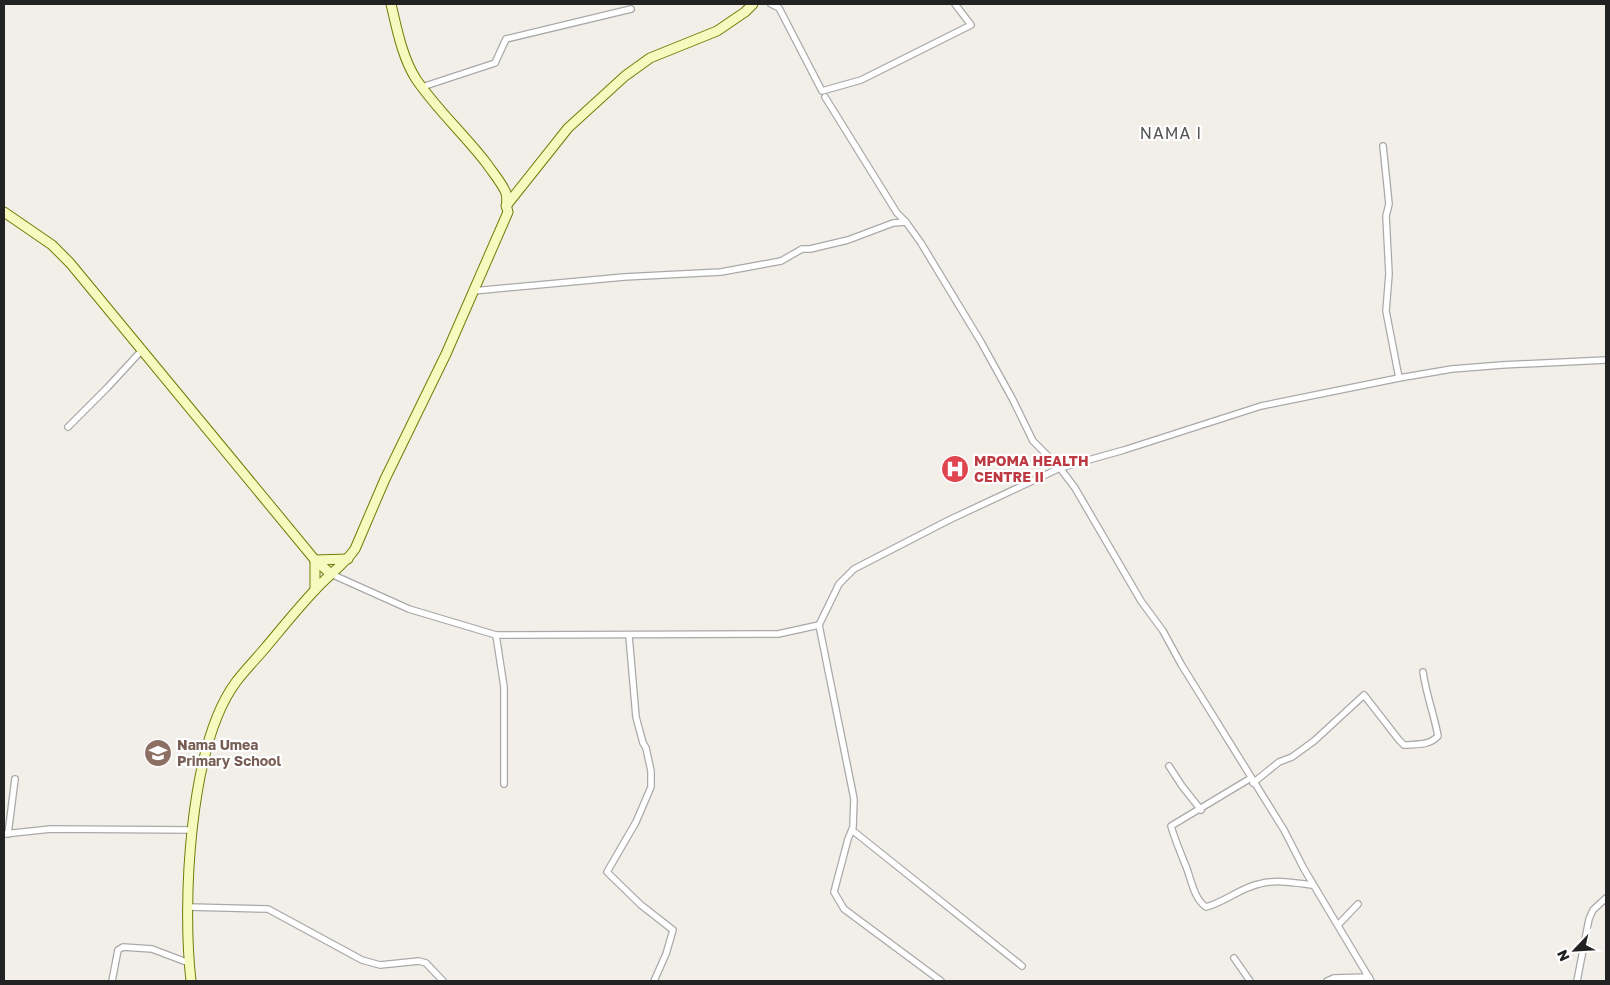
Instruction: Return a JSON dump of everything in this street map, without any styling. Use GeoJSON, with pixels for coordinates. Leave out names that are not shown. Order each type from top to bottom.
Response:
{"type":"FeatureCollection","features":[{"type":"Feature","properties":{"kind":"street"},"geometry":{"type":"LineString","coordinates":[[191,981],[188,880],[193,830],[202,767],[219,711],[236,682],[316,590],[348,559],[355,549],[385,478],[446,354],[508,212],[505,206],[506,194],[493,173],[416,78],[404,54],[391,4]]}},
{"type":"Feature","properties":{"kind":"street"},"geometry":{"type":"LineString","coordinates":[[505,206],[568,128],[625,76],[650,58],[717,32],[745,12],[752,4]]}},
{"type":"Feature","properties":{"kind":"street"},"geometry":{"type":"LineString","coordinates":[[771,4],[779,8],[822,92],[861,80],[971,25],[955,4]]}},
{"type":"Feature","properties":{"kind":"street"},"geometry":{"type":"LineString","coordinates":[[422,87],[495,63],[506,39],[631,10]]}},
{"type":"Feature","properties":{"kind":"street"},"geometry":{"type":"LineString","coordinates":[[825,97],[897,213],[921,243],[981,342],[1033,441],[1060,468],[1075,488],[1142,601],[1163,631],[1252,781],[1284,830],[1313,885],[1370,979]]}},
{"type":"Feature","properties":{"kind":"street"},"geometry":{"type":"LineString","coordinates":[[1382,146],[1390,204],[1386,216],[1389,274],[1386,312],[1399,378]]}},
{"type":"Feature","properties":{"kind":"street"},"geometry":{"type":"LineString","coordinates":[[4,212],[62,254],[315,560],[331,574],[409,609],[496,635],[778,634],[819,625]]}},
{"type":"Feature","properties":{"kind":"street"},"geometry":{"type":"LineString","coordinates":[[473,291],[624,277],[720,272],[781,261],[802,249],[810,249],[848,240],[893,223],[906,222]]}},
{"type":"Feature","properties":{"kind":"street"},"geometry":{"type":"LineString","coordinates":[[68,427],[142,350]]}},
{"type":"Feature","properties":{"kind":"street"},"geometry":{"type":"LineString","coordinates":[[941,981],[844,909],[834,892],[848,839],[854,827],[854,799],[819,625],[840,584],[854,569],[949,520],[1060,468],[1261,406],[1399,378],[1462,368],[1606,360]]}},
{"type":"Feature","properties":{"kind":"street"},"geometry":{"type":"LineString","coordinates":[[315,560],[348,559]]}},
{"type":"Feature","properties":{"kind":"street"},"geometry":{"type":"LineString","coordinates":[[315,560],[316,590]]}},
{"type":"Feature","properties":{"kind":"street"},"geometry":{"type":"LineString","coordinates":[[496,635],[504,687],[504,784]]}},
{"type":"Feature","properties":{"kind":"street"},"geometry":{"type":"LineString","coordinates":[[630,636],[636,717],[651,771],[651,787],[636,822],[607,872],[641,906],[673,930],[666,954],[654,981]]}},
{"type":"Feature","properties":{"kind":"street"},"geometry":{"type":"LineString","coordinates":[[1313,885],[1259,883],[1222,902],[1206,907],[1198,899],[1171,826],[1252,781],[1279,762],[1292,758],[1364,696],[1404,745],[1426,744],[1433,741],[1438,736],[1423,672]]}},
{"type":"Feature","properties":{"kind":"street"},"geometry":{"type":"LineString","coordinates":[[1170,766],[1182,786],[1201,810]]}},
{"type":"Feature","properties":{"kind":"street"},"geometry":{"type":"LineString","coordinates":[[15,779],[6,834],[51,829],[193,830]]}},
{"type":"Feature","properties":{"kind":"street"},"geometry":{"type":"LineString","coordinates":[[852,830],[1022,966]]}},
{"type":"Feature","properties":{"kind":"street"},"geometry":{"type":"LineString","coordinates":[[1577,981],[1589,919],[1593,910],[1606,898]]}},
{"type":"Feature","properties":{"kind":"street"},"geometry":{"type":"LineString","coordinates":[[1338,926],[1358,904]]}},
{"type":"Feature","properties":{"kind":"street"},"geometry":{"type":"LineString","coordinates":[[189,907],[268,909],[362,960],[380,964],[420,961],[426,963],[443,981]]}},
{"type":"Feature","properties":{"kind":"street"},"geometry":{"type":"LineString","coordinates":[[112,981],[118,950],[123,946],[152,949],[189,963]]}},
{"type":"Feature","properties":{"kind":"street"},"geometry":{"type":"LineString","coordinates":[[1234,958],[1250,981]]}},
{"type":"Feature","properties":{"kind":"street"},"geometry":{"type":"LineString","coordinates":[[1326,981],[1334,978],[1370,979]]}},
{"type":"Feature","properties":{"kind":"place","name":"MPOMA HEALTH CENTRE II"},"geometry":{"type":"Point","coordinates":[955,469]}},
{"type":"Feature","properties":{"kind":"place","name":"Nama Umea Primary School"},"geometry":{"type":"Point","coordinates":[158,753]}},
{"type":"Feature","properties":{"kind":"district","name":"NAMA I"},"geometry":{"type":"Point","coordinates":[1171,133]}}]}
